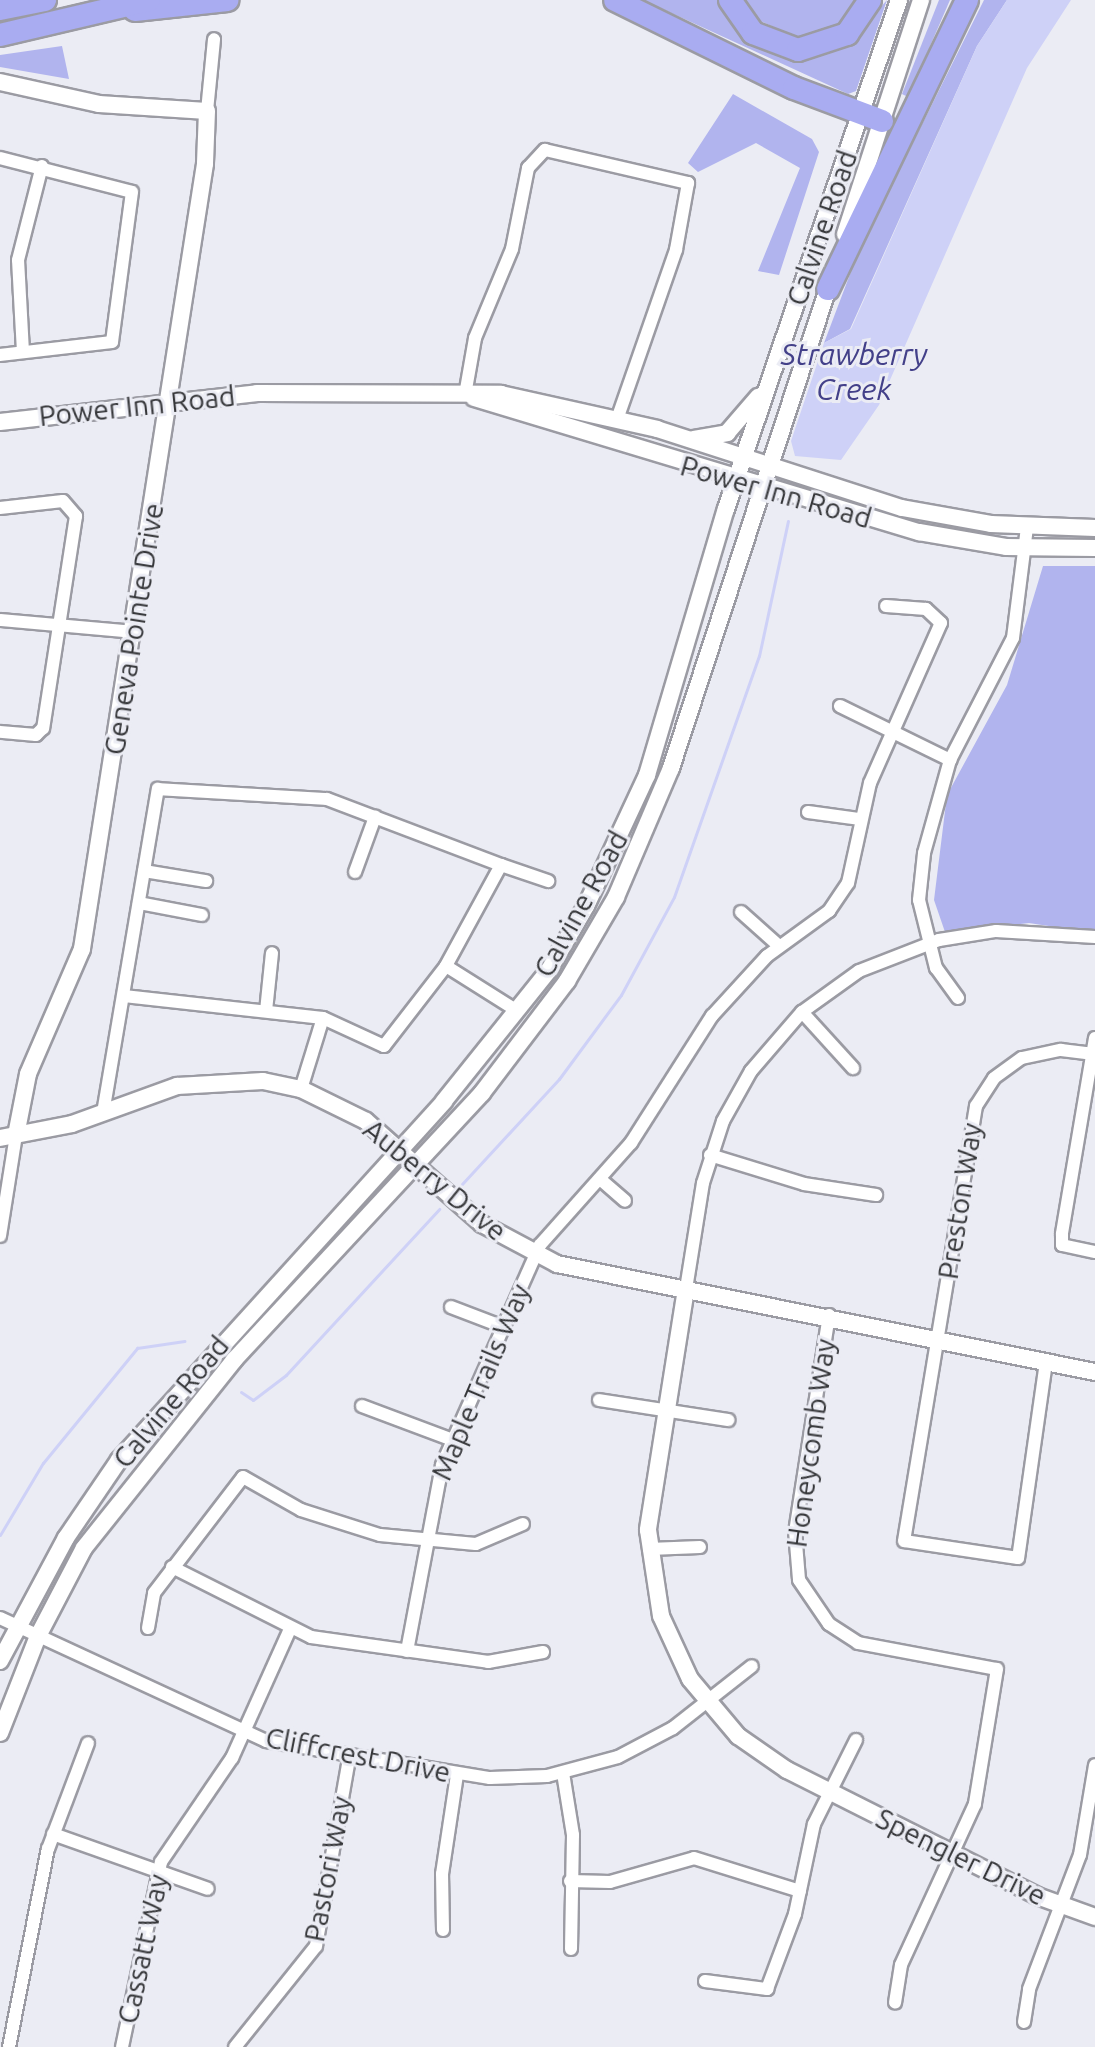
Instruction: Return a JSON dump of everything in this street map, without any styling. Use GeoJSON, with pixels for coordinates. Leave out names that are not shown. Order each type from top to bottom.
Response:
{"type":"FeatureCollection","features":[{"type":"Feature","properties":{"kind":"highway"},"geometry":{"type":"LineString","coordinates":[[0,9],[45,0]]}},
{"type":"Feature","properties":{"kind":"highway"},"geometry":{"type":"LineString","coordinates":[[0,35],[149,0]]}},
{"type":"Feature","properties":{"kind":"highway"},"geometry":{"type":"LineString","coordinates":[[97,11],[227,0]]}},
{"type":"Feature","properties":{"kind":"highway"},"geometry":{"type":"LineString","coordinates":[[615,0],[871,118]]}},
{"type":"Feature","properties":{"kind":"highway"},"geometry":{"type":"LineString","coordinates":[[730,0],[753,33],[798,50],[847,34],[870,0]]}},
{"type":"Feature","properties":{"kind":"highway"},"geometry":{"type":"LineString","coordinates":[[828,289],[967,0]]}},
{"type":"Feature","properties":{"kind":"main road","name":"Calvine Road"},"geometry":{"type":"LineString","coordinates":[[0,1733],[38,1636],[84,1548],[150,1459],[542,1017],[616,897],[671,768],[828,289],[899,0]]}},
{"type":"Feature","properties":{"kind":"main road"},"geometry":{"type":"LineString","coordinates":[[871,118],[921,0]]}},
{"type":"Feature","properties":{"kind":"main road"},"geometry":{"type":"LineString","coordinates":[[0,82],[99,104],[207,111]]}},
{"type":"Feature","properties":{"kind":"main road","name":"Geneva Pointe Drive"},"geometry":{"type":"LineString","coordinates":[[8,1136],[28,1074],[82,949],[134,632],[207,111]]}},
{"type":"Feature","properties":{"kind":"main road","name":"Calvine Road"},"geometry":{"type":"LineString","coordinates":[[0,1661],[8,1622],[119,1460],[400,1147],[516,1010],[586,906],[647,775],[771,377],[871,118]]}},
{"type":"Feature","properties":{"kind":"main road"},"geometry":{"type":"LineString","coordinates":[[693,440],[727,433],[771,377]]}},
{"type":"Feature","properties":{"kind":"main road","name":"Power Inn Road"},"geometry":{"type":"LineString","coordinates":[[0,422],[284,392],[528,398],[693,440],[902,508],[1027,527],[1095,528]]}},
{"type":"Feature","properties":{"kind":"main road","name":"Power Inn Road"},"geometry":{"type":"LineString","coordinates":[[465,395],[762,490],[919,532],[1026,548],[1095,548]]}},
{"type":"Feature","properties":{"kind":"main road","name":"Auberry Drive"},"geometry":{"type":"LineString","coordinates":[[8,1136],[103,1113],[177,1086],[223,1080],[301,1089],[336,1103],[400,1147],[470,1214],[535,1256],[1095,1372]]}},
{"type":"Feature","properties":{"kind":"main road"},"geometry":{"type":"LineString","coordinates":[[0,1125],[8,1136]]}},
{"type":"Feature","properties":{"kind":"main road","name":"Spengler Drive"},"geometry":{"type":"LineString","coordinates":[[686,1289],[665,1411],[649,1549],[661,1616],[706,1700],[762,1754],[830,1792],[1061,1906],[1095,1917]]}},
{"type":"Feature","properties":{"kind":"street"},"geometry":{"type":"LineString","coordinates":[[207,111],[214,39]]}},
{"type":"Feature","properties":{"kind":"street"},"geometry":{"type":"LineString","coordinates":[[465,395],[475,338],[512,249],[528,168],[538,151],[556,151],[688,183],[676,250],[617,419]]}},
{"type":"Feature","properties":{"kind":"street"},"geometry":{"type":"LineString","coordinates":[[0,158],[42,166],[132,192],[112,342],[0,355]]}},
{"type":"Feature","properties":{"kind":"street"},"geometry":{"type":"LineString","coordinates":[[23,352],[18,260],[42,166]]}},
{"type":"Feature","properties":{"kind":"street"},"geometry":{"type":"LineString","coordinates":[[0,508],[63,501],[75,509],[43,728],[36,735],[0,732]]}},
{"type":"Feature","properties":{"kind":"street"},"geometry":{"type":"LineString","coordinates":[[958,998],[936,968],[919,900],[924,853],[950,760],[1013,638],[1027,527]]}},
{"type":"Feature","properties":{"kind":"street","name":"Maple Trails Way"},"geometry":{"type":"LineString","coordinates":[[407,1651],[425,1542],[453,1440],[535,1256],[568,1207],[600,1179],[649,1119],[712,1016],[779,946],[840,898],[859,819],[890,734],[941,623],[926,609],[886,606]]}},
{"type":"Feature","properties":{"kind":"street"},"geometry":{"type":"LineString","coordinates":[[0,620],[57,620],[134,632]]}},
{"type":"Feature","properties":{"kind":"street"},"geometry":{"type":"LineString","coordinates":[[840,706],[890,734],[950,760]]}},
{"type":"Feature","properties":{"kind":"street"},"geometry":{"type":"LineString","coordinates":[[103,1113],[158,789],[327,799],[548,881]]}},
{"type":"Feature","properties":{"kind":"street"},"geometry":{"type":"LineString","coordinates":[[808,812],[859,819]]}},
{"type":"Feature","properties":{"kind":"street"},"geometry":{"type":"LineString","coordinates":[[355,872],[375,817]]}},
{"type":"Feature","properties":{"kind":"street"},"geometry":{"type":"LineString","coordinates":[[124,996],[323,1018],[384,1046],[446,966],[501,865]]}},
{"type":"Feature","properties":{"kind":"street"},"geometry":{"type":"LineString","coordinates":[[144,871],[206,881]]}},
{"type":"Feature","properties":{"kind":"street"},"geometry":{"type":"LineString","coordinates":[[139,903],[202,915]]}},
{"type":"Feature","properties":{"kind":"street"},"geometry":{"type":"LineString","coordinates":[[741,912],[779,946]]}},
{"type":"Feature","properties":{"kind":"street"},"geometry":{"type":"LineString","coordinates":[[686,1289],[710,1155],[751,1071],[802,1012],[859,971],[930,943],[996,931],[1095,937]]}},
{"type":"Feature","properties":{"kind":"street"},"geometry":{"type":"LineString","coordinates":[[266,1011],[272,953]]}},
{"type":"Feature","properties":{"kind":"street"},"geometry":{"type":"LineString","coordinates":[[446,966],[516,1010]]}},
{"type":"Feature","properties":{"kind":"street"},"geometry":{"type":"LineString","coordinates":[[802,1012],[853,1068]]}},
{"type":"Feature","properties":{"kind":"street"},"geometry":{"type":"LineString","coordinates":[[301,1089],[323,1018]]}},
{"type":"Feature","properties":{"kind":"street"},"geometry":{"type":"LineString","coordinates":[[1095,1038],[1062,1234],[1062,1245],[1095,1252]]}},
{"type":"Feature","properties":{"kind":"street","name":"Preston Way"},"geometry":{"type":"LineString","coordinates":[[1046,1362],[1018,1558],[915,1546],[904,1541],[981,1096],[1003,1070],[1032,1054],[1092,1054]]}},
{"type":"Feature","properties":{"kind":"street"},"geometry":{"type":"LineString","coordinates":[[0,1236],[8,1136]]}},
{"type":"Feature","properties":{"kind":"street"},"geometry":{"type":"LineString","coordinates":[[710,1155],[804,1184],[876,1195]]}},
{"type":"Feature","properties":{"kind":"street"},"geometry":{"type":"LineString","coordinates":[[600,1179],[625,1201]]}},
{"type":"Feature","properties":{"kind":"street"},"geometry":{"type":"LineString","coordinates":[[451,1307],[503,1327]]}},
{"type":"Feature","properties":{"kind":"street","name":"Honeycomb Way"},"geometry":{"type":"LineString","coordinates":[[829,1315],[795,1531],[796,1571],[812,1605],[847,1638],[997,1669],[978,1792],[955,1855]]}},
{"type":"Feature","properties":{"kind":"street"},"geometry":{"type":"LineString","coordinates":[[599,1400],[728,1420]]}},
{"type":"Feature","properties":{"kind":"street"},"geometry":{"type":"LineString","coordinates":[[362,1406],[453,1440]]}},
{"type":"Feature","properties":{"kind":"street"},"geometry":{"type":"LineString","coordinates":[[148,1628],[150,1602],[172,1567],[243,1477],[330,1522],[425,1542],[476,1544],[523,1524]]}},
{"type":"Feature","properties":{"kind":"street"},"geometry":{"type":"LineString","coordinates":[[649,1549],[700,1547]]}},
{"type":"Feature","properties":{"kind":"street"},"geometry":{"type":"LineString","coordinates":[[172,1567],[290,1629],[407,1651],[488,1662],[543,1652]]}},
{"type":"Feature","properties":{"kind":"street","name":"Cliffcrest Drive"},"geometry":{"type":"LineString","coordinates":[[8,1622],[244,1731],[349,1759],[457,1775],[563,1773],[646,1744],[706,1700]]}},
{"type":"Feature","properties":{"kind":"street","name":"Cassatt Way"},"geometry":{"type":"LineString","coordinates":[[122,2047],[158,1873],[244,1731],[290,1629]]}},
{"type":"Feature","properties":{"kind":"street"},"geometry":{"type":"LineString","coordinates":[[706,1700],[752,1666]]}},
{"type":"Feature","properties":{"kind":"street"},"geometry":{"type":"LineString","coordinates":[[705,1981],[767,1989],[800,1891],[811,1835],[856,1740]]}},
{"type":"Feature","properties":{"kind":"street"},"geometry":{"type":"LineString","coordinates":[[9,2047],[53,1834],[88,1743]]}},
{"type":"Feature","properties":{"kind":"street","name":"Pastori Way"},"geometry":{"type":"LineString","coordinates":[[235,2047],[316,1946],[349,1759]]}},
{"type":"Feature","properties":{"kind":"street"},"geometry":{"type":"LineString","coordinates":[[1024,2022],[1080,1855],[1095,1765]]}},
{"type":"Feature","properties":{"kind":"street"},"geometry":{"type":"LineString","coordinates":[[563,1773],[573,1835],[571,1949]]}},
{"type":"Feature","properties":{"kind":"street"},"geometry":{"type":"LineString","coordinates":[[443,1930],[442,1874],[457,1775]]}},
{"type":"Feature","properties":{"kind":"street"},"geometry":{"type":"LineString","coordinates":[[53,1834],[208,1889]]}},
{"type":"Feature","properties":{"kind":"street"},"geometry":{"type":"LineString","coordinates":[[895,2003],[901,1965],[955,1855]]}},
{"type":"Feature","properties":{"kind":"street"},"geometry":{"type":"LineString","coordinates":[[570,1881],[610,1882],[694,1858],[800,1891]]}},
{"type":"Feature","properties":{"kind":"shaded area"},"geometry":{"type":"Polygon","coordinates":[[[643,0],[719,0],[756,47],[802,60],[845,48],[887,0],[856,91],[848,94],[643,0]]]}},
{"type":"Feature","properties":{"kind":"shaded area"},"geometry":{"type":"Polygon","coordinates":[[[744,0],[858,0],[835,28],[796,37],[758,20],[744,0]]]}},
{"type":"Feature","properties":{"kind":"shaded area"},"geometry":{"type":"Polygon","coordinates":[[[939,0],[950,0],[908,97],[902,94],[939,0]]]}},
{"type":"Feature","properties":{"kind":"shaded area"},"geometry":{"type":"Polygon","coordinates":[[[984,0],[1007,0],[977,46],[850,329],[824,343],[858,253],[984,0]]]}},
{"type":"Feature","properties":{"kind":"shaded area"},"geometry":{"type":"Polygon","coordinates":[[[62,46],[69,79],[0,67],[0,55],[62,46]]]}},
{"type":"Feature","properties":{"kind":"shaded area"},"geometry":{"type":"Polygon","coordinates":[[[733,94],[812,139],[819,152],[779,275],[758,271],[800,168],[756,143],[698,172],[688,163],[733,94]]]}},
{"type":"Feature","properties":{"kind":"shaded area"},"geometry":{"type":"Polygon","coordinates":[[[1043,566],[1095,566],[1095,933],[1029,923],[945,932],[934,900],[947,795],[1007,685],[1043,566]]]}},
{"type":"Feature","properties":{"kind":"water","name":"Strawberry Creek"},"geometry":{"type":"Polygon","coordinates":[[[1007,0],[1071,0],[1027,68],[879,405],[841,460],[795,456],[791,441],[824,343],[851,329],[977,46],[1007,0]]]}},
{"type":"Feature","properties":{"kind":"waterway","name":"Strawberry Creek"},"geometry":{"type":"LineString","coordinates":[[462,1184],[559,1079],[621,995],[674,897],[759,656],[788,521]]}},
{"type":"Feature","properties":{"kind":"waterway","name":"Strawberry Creek"},"geometry":{"type":"LineString","coordinates":[[241,1392],[253,1400],[286,1375],[439,1209]]}},
{"type":"Feature","properties":{"kind":"waterway","name":"Strawberry Creek"},"geometry":{"type":"LineString","coordinates":[[0,1535],[43,1463],[137,1348],[184,1341]]}}]}
